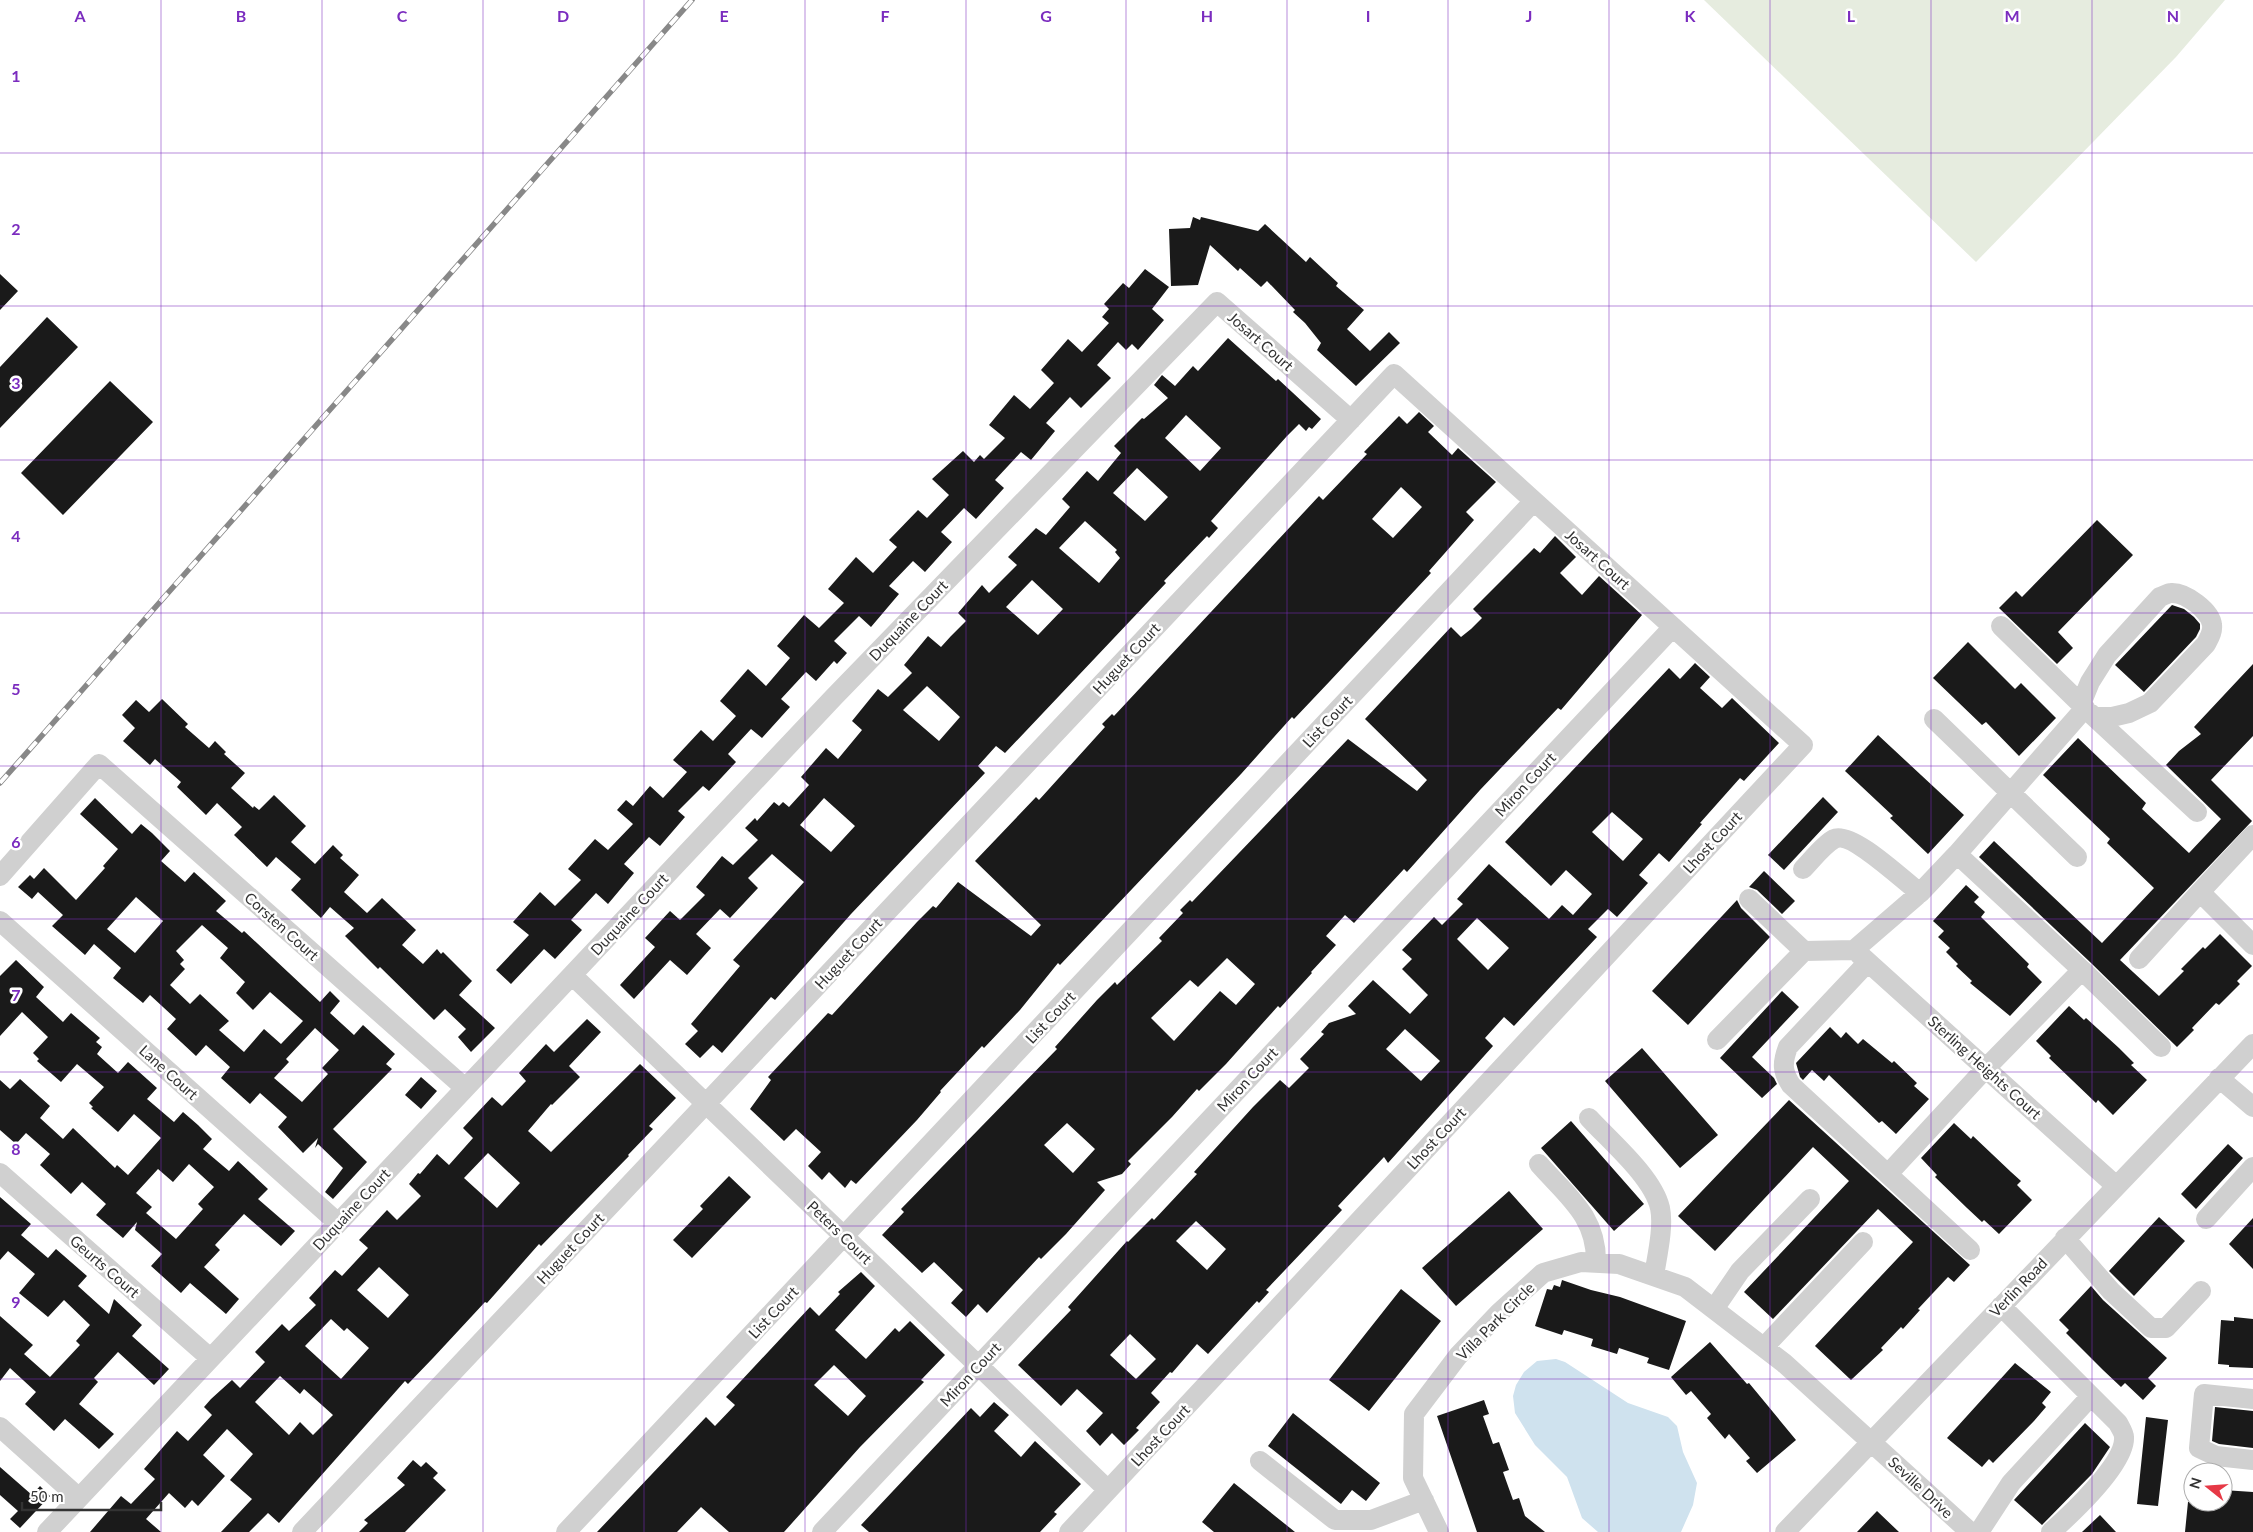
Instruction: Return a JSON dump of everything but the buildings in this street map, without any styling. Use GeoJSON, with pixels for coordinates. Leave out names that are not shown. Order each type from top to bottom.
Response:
{"type":"FeatureCollection","features":[{"type":"Feature","properties":{"kind":"street","name":"Josart Court"},"geometry":{"type":"LineString","coordinates":[[1217,302],[1351,420]]}},
{"type":"Feature","properties":{"kind":"street","name":"Duquaine Court"},"geometry":{"type":"LineString","coordinates":[[47,1532],[833,698],[1217,302]]}},
{"type":"Feature","properties":{"kind":"street","name":"Josart Court"},"geometry":{"type":"LineString","coordinates":[[1394,374],[1803,745]]}},
{"type":"Feature","properties":{"kind":"street","name":"Huguet Court"},"geometry":{"type":"LineString","coordinates":[[302,1532],[1394,374]]}},
{"type":"Feature","properties":{"kind":"street","name":"List Court"},"geometry":{"type":"LineString","coordinates":[[566,1532],[1534,501]]}},
{"type":"Feature","properties":{"kind":"street"},"geometry":{"type":"LineString","coordinates":[[1970,1250],[1791,1085],[1784,1074],[1782,1061],[1788,1047],[1861,956],[1957,854],[2087,710],[2090,682],[2108,655],[2160,597],[2170,593],[2181,594],[2205,612],[2212,623],[2212,632],[2206,644],[2150,703],[2129,713],[2087,710]]}},
{"type":"Feature","properties":{"kind":"street"},"geometry":{"type":"LineString","coordinates":[[2002,626],[2087,710],[2197,812]]}},
{"type":"Feature","properties":{"kind":"street","name":"Miron Court"},"geometry":{"type":"LineString","coordinates":[[822,1532],[1673,627]]}},
{"type":"Feature","properties":{"kind":"street"},"geometry":{"type":"LineString","coordinates":[[1934,719],[2012,792],[2077,857]]}},
{"type":"Feature","properties":{"kind":"street","name":"Lhost Court"},"geometry":{"type":"LineString","coordinates":[[1069,1532],[1803,745]]}},
{"type":"Feature","properties":{"kind":"street","name":"Corsten Court"},"geometry":{"type":"LineString","coordinates":[[0,876],[100,764],[465,1088]]}},
{"type":"Feature","properties":{"kind":"street"},"geometry":{"type":"LineString","coordinates":[[2139,959],[2253,835]]}},
{"type":"Feature","properties":{"kind":"street"},"geometry":{"type":"LineString","coordinates":[[1803,869],[1835,839],[1842,838],[1861,846],[1920,893]]}},
{"type":"Feature","properties":{"kind":"street"},"geometry":{"type":"LineString","coordinates":[[1957,854],[2082,970],[2161,1047]]}},
{"type":"Feature","properties":{"kind":"street"},"geometry":{"type":"LineString","coordinates":[[2200,892],[2253,945]]}},
{"type":"Feature","properties":{"kind":"street"},"geometry":{"type":"LineString","coordinates":[[1749,899],[1804,951],[1861,956]]}},
{"type":"Feature","properties":{"kind":"street","name":"Lane Court"},"geometry":{"type":"LineString","coordinates":[[0,922],[338,1223]]}},
{"type":"Feature","properties":{"kind":"street"},"geometry":{"type":"LineString","coordinates":[[1717,1040],[1804,951]]}},
{"type":"Feature","properties":{"kind":"street","name":"Sterling Heights Court"},"geometry":{"type":"LineString","coordinates":[[1861,956],[2116,1185]]}},
{"type":"Feature","properties":{"kind":"street"},"geometry":{"type":"LineString","coordinates":[[1888,1174],[1986,1068],[2082,970]]}},
{"type":"Feature","properties":{"kind":"street","name":"Peters Court"},"geometry":{"type":"LineString","coordinates":[[572,975],[1108,1490]]}},
{"type":"Feature","properties":{"kind":"street","name":"Verlin Road"},"geometry":{"type":"LineString","coordinates":[[1785,1532],[2253,1044]]}},
{"type":"Feature","properties":{"kind":"street"},"geometry":{"type":"LineString","coordinates":[[2220,1078],[2253,1108]]}},
{"type":"Feature","properties":{"kind":"street"},"geometry":{"type":"LineString","coordinates":[[1589,1118],[1639,1171],[1652,1189],[1660,1208],[1660,1240],[1654,1276]]}},
{"type":"Feature","properties":{"kind":"street"},"geometry":{"type":"LineString","coordinates":[[1539,1164],[1584,1214],[1592,1229],[1596,1248],[1596,1263]]}},
{"type":"Feature","properties":{"kind":"street"},"geometry":{"type":"LineString","coordinates":[[2206,1219],[2253,1167]]}},
{"type":"Feature","properties":{"kind":"street","name":"Geurts Court"},"geometry":{"type":"LineString","coordinates":[[0,1173],[210,1358]]}},
{"type":"Feature","properties":{"kind":"street"},"geometry":{"type":"LineString","coordinates":[[1714,1309],[1740,1271],[1810,1199]]}},
{"type":"Feature","properties":{"kind":"street"},"geometry":{"type":"LineString","coordinates":[[2065,1238],[2111,1292],[2151,1328],[2166,1328],[2201,1291]]}},
{"type":"Feature","properties":{"kind":"street"},"geometry":{"type":"LineString","coordinates":[[1764,1347],[1863,1242]]}},
{"type":"Feature","properties":{"kind":"street","name":"Villa Park Circle"},"geometry":{"type":"LineString","coordinates":[[1439,1532],[1413,1478],[1414,1414],[1458,1356],[1499,1313],[1543,1274],[1581,1262],[1619,1264],[1685,1287],[1764,1347],[1872,1441]]}},
{"type":"Feature","properties":{"kind":"street"},"geometry":{"type":"LineString","coordinates":[[2000,1306],[2118,1422],[2124,1436],[2120,1454],[2107,1475],[2051,1532]]}},
{"type":"Feature","properties":{"kind":"street"},"geometry":{"type":"LineString","coordinates":[[2253,1399],[2204,1394],[2199,1448],[2216,1456],[2253,1460]]}},
{"type":"Feature","properties":{"kind":"street"},"geometry":{"type":"LineString","coordinates":[[1979,1532],[2011,1483],[2091,1396]]}},
{"type":"Feature","properties":{"kind":"street"},"geometry":{"type":"LineString","coordinates":[[0,1428],[79,1498]]}},
{"type":"Feature","properties":{"kind":"street","name":"Seville Drive"},"geometry":{"type":"LineString","coordinates":[[1872,1441],[1970,1532]]}},
{"type":"Feature","properties":{"kind":"street"},"geometry":{"type":"LineString","coordinates":[[1260,1461],[1335,1520],[1371,1520],[1424,1500]]}},
{"type":"Feature","properties":{"kind":"shaded area"},"geometry":{"type":"Polygon","coordinates":[[[1704,0],[2225,0],[2176,57],[1976,262],[1704,0]]]}},
{"type":"Feature","properties":{"kind":"water"},"geometry":{"type":"Polygon","coordinates":[[[1556,1359],[1565,1362],[1628,1403],[1668,1417],[1677,1426],[1683,1452],[1697,1483],[1693,1505],[1681,1532],[1598,1532],[1582,1518],[1567,1477],[1535,1445],[1515,1413],[1513,1396],[1516,1385],[1524,1372],[1537,1361],[1556,1359]]]}},
{"type":"Feature","properties":{"kind":"railway"},"geometry":{"type":"LineString","coordinates":[[0,783],[692,0]]}}]}
